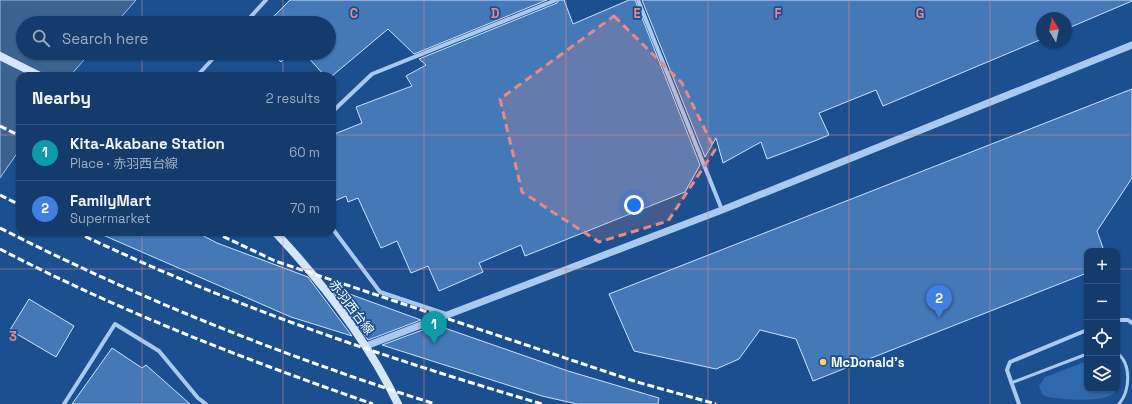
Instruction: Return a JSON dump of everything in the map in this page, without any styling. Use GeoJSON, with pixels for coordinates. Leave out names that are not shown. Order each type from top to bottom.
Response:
{"type":"FeatureCollection","features":[{"type":"Feature","properties":{"kind":"main road"},"geometry":{"type":"LineString","coordinates":[[0,56],[32,72]]}},
{"type":"Feature","properties":{"kind":"main road","name":"赤羽西台線"},"geometry":{"type":"LineString","coordinates":[[279,236],[322,287],[366,346],[398,404]]}},
{"type":"Feature","properties":{"kind":"street"},"geometry":{"type":"LineString","coordinates":[[251,16],[266,0]]}},
{"type":"Feature","properties":{"kind":"street"},"geometry":{"type":"LineString","coordinates":[[336,108],[372,74],[556,0]]}},
{"type":"Feature","properties":{"kind":"street"},"geometry":{"type":"LineString","coordinates":[[638,0],[722,210]]}},
{"type":"Feature","properties":{"kind":"street"},"geometry":{"type":"LineString","coordinates":[[366,346],[722,210],[1132,45]]}},
{"type":"Feature","properties":{"kind":"street"},"geometry":{"type":"LineString","coordinates":[[201,72],[212,60]]}},
{"type":"Feature","properties":{"kind":"street"},"geometry":{"type":"LineString","coordinates":[[336,233],[380,292],[449,315]]}},
{"type":"Feature","properties":{"kind":"street"},"geometry":{"type":"LineString","coordinates":[[1120,320],[1128,320],[1132,323]]}},
{"type":"Feature","properties":{"kind":"street"},"geometry":{"type":"LineString","coordinates":[[64,404],[115,324],[159,351],[198,398],[206,404]]}},
{"type":"Feature","properties":{"kind":"street"},"geometry":{"type":"LineString","coordinates":[[1019,404],[1007,370],[1010,362],[1084,331]]}},
{"type":"Feature","properties":{"kind":"lane"},"geometry":{"type":"LineString","coordinates":[[1011,383],[1084,355]]}},
{"type":"Feature","properties":{"kind":"lane"},"geometry":{"type":"LineString","coordinates":[[1119,356],[1124,362],[1128,376],[1125,394],[1119,404]]}},
{"type":"Feature","properties":{"kind":"highlighted area"},"geometry":{"type":"Polygon","coordinates":[[[614,16],[682,83],[715,150],[668,221],[599,242],[522,192],[500,99],[614,16]]]}},
{"type":"Feature","properties":{"kind":"shaded area"},"geometry":{"type":"Polygon","coordinates":[[[0,0],[136,0],[122,16],[16,16],[16,60],[84,60],[73,72],[16,72],[16,155],[0,178],[0,0]]]}},
{"type":"Feature","properties":{"kind":"shaded area"},"geometry":{"type":"Polygon","coordinates":[[[1084,362],[1084,392],[1115,392],[1106,397],[1087,400],[1047,397],[1042,394],[1039,386],[1045,377],[1084,362]]]}},
{"type":"Feature","properties":{"kind":"building"},"geometry":{"type":"Polygon","coordinates":[[[290,0],[547,0],[414,54],[388,29],[336,73],[321,72],[310,60],[336,60],[336,16],[274,16],[290,0]]]}},
{"type":"Feature","properties":{"kind":"building"},"geometry":{"type":"Polygon","coordinates":[[[559,0],[564,0],[573,24],[629,0],[635,0],[700,165],[685,192],[525,256],[521,245],[479,263],[483,272],[439,291],[428,266],[411,273],[397,241],[381,248],[358,198],[348,202],[346,196],[336,200],[336,133],[362,123],[356,107],[412,86],[406,76],[426,65],[419,59],[557,3],[559,0]]]}},
{"type":"Feature","properties":{"kind":"building"},"geometry":{"type":"Polygon","coordinates":[[[642,0],[1132,0],[1072,26],[1072,12],[1036,12],[1036,42],[883,106],[876,90],[819,113],[829,135],[767,159],[761,142],[723,163],[716,138],[705,157],[642,0]]]}},
{"type":"Feature","properties":{"kind":"building"},"geometry":{"type":"Polygon","coordinates":[[[1132,89],[1132,178],[1097,231],[1103,248],[1084,248],[1084,274],[813,381],[796,339],[760,330],[739,359],[716,369],[634,351],[609,294],[1132,89]]]}},
{"type":"Feature","properties":{"kind":"building"},"geometry":{"type":"Polygon","coordinates":[[[105,236],[204,236],[217,243],[308,277],[352,336],[291,317],[105,236]]]}},
{"type":"Feature","properties":{"kind":"building"},"geometry":{"type":"Polygon","coordinates":[[[328,285],[355,296],[421,320],[368,340],[328,285]]]}},
{"type":"Feature","properties":{"kind":"building"},"geometry":{"type":"Polygon","coordinates":[[[29,299],[74,326],[56,357],[10,330],[29,299]]]}},
{"type":"Feature","properties":{"kind":"building"},"geometry":{"type":"Polygon","coordinates":[[[436,325],[568,371],[659,398],[658,404],[577,404],[542,396],[382,345],[436,325]]]}},
{"type":"Feature","properties":{"kind":"building"},"geometry":{"type":"Polygon","coordinates":[[[112,348],[142,368],[146,365],[190,404],[72,404],[112,348]]]}},
{"type":"Feature","properties":{"kind":"railway"},"geometry":{"type":"LineString","coordinates":[[0,126],[16,134]]}},
{"type":"Feature","properties":{"kind":"railway"},"geometry":{"type":"LineString","coordinates":[[0,195],[16,203]]}},
{"type":"Feature","properties":{"kind":"railway"},"geometry":{"type":"LineString","coordinates":[[0,228],[106,279],[214,325],[324,367],[435,404]]}},
{"type":"Feature","properties":{"kind":"railway"},"geometry":{"type":"LineString","coordinates":[[85,236],[190,283],[247,306],[364,348],[542,404]]}},
{"type":"Feature","properties":{"kind":"railway"},"geometry":{"type":"LineString","coordinates":[[222,236],[275,261],[637,382],[716,404]]}},
{"type":"Feature","properties":{"kind":"railway"},"geometry":{"type":"LineString","coordinates":[[0,249],[45,272],[137,314],[278,370],[373,404]]}},
{"type":"Feature","properties":{"kind":"place","name":"FamilyMart"},"geometry":{"type":"Point","coordinates":[939,318]}},
{"type":"Feature","properties":{"kind":"place","name":"Kita-Akabane Station"},"geometry":{"type":"Point","coordinates":[434,344]}},
{"type":"Feature","properties":{"kind":"place","name":"McDonald's"},"geometry":{"type":"Point","coordinates":[823,362]}}]}
